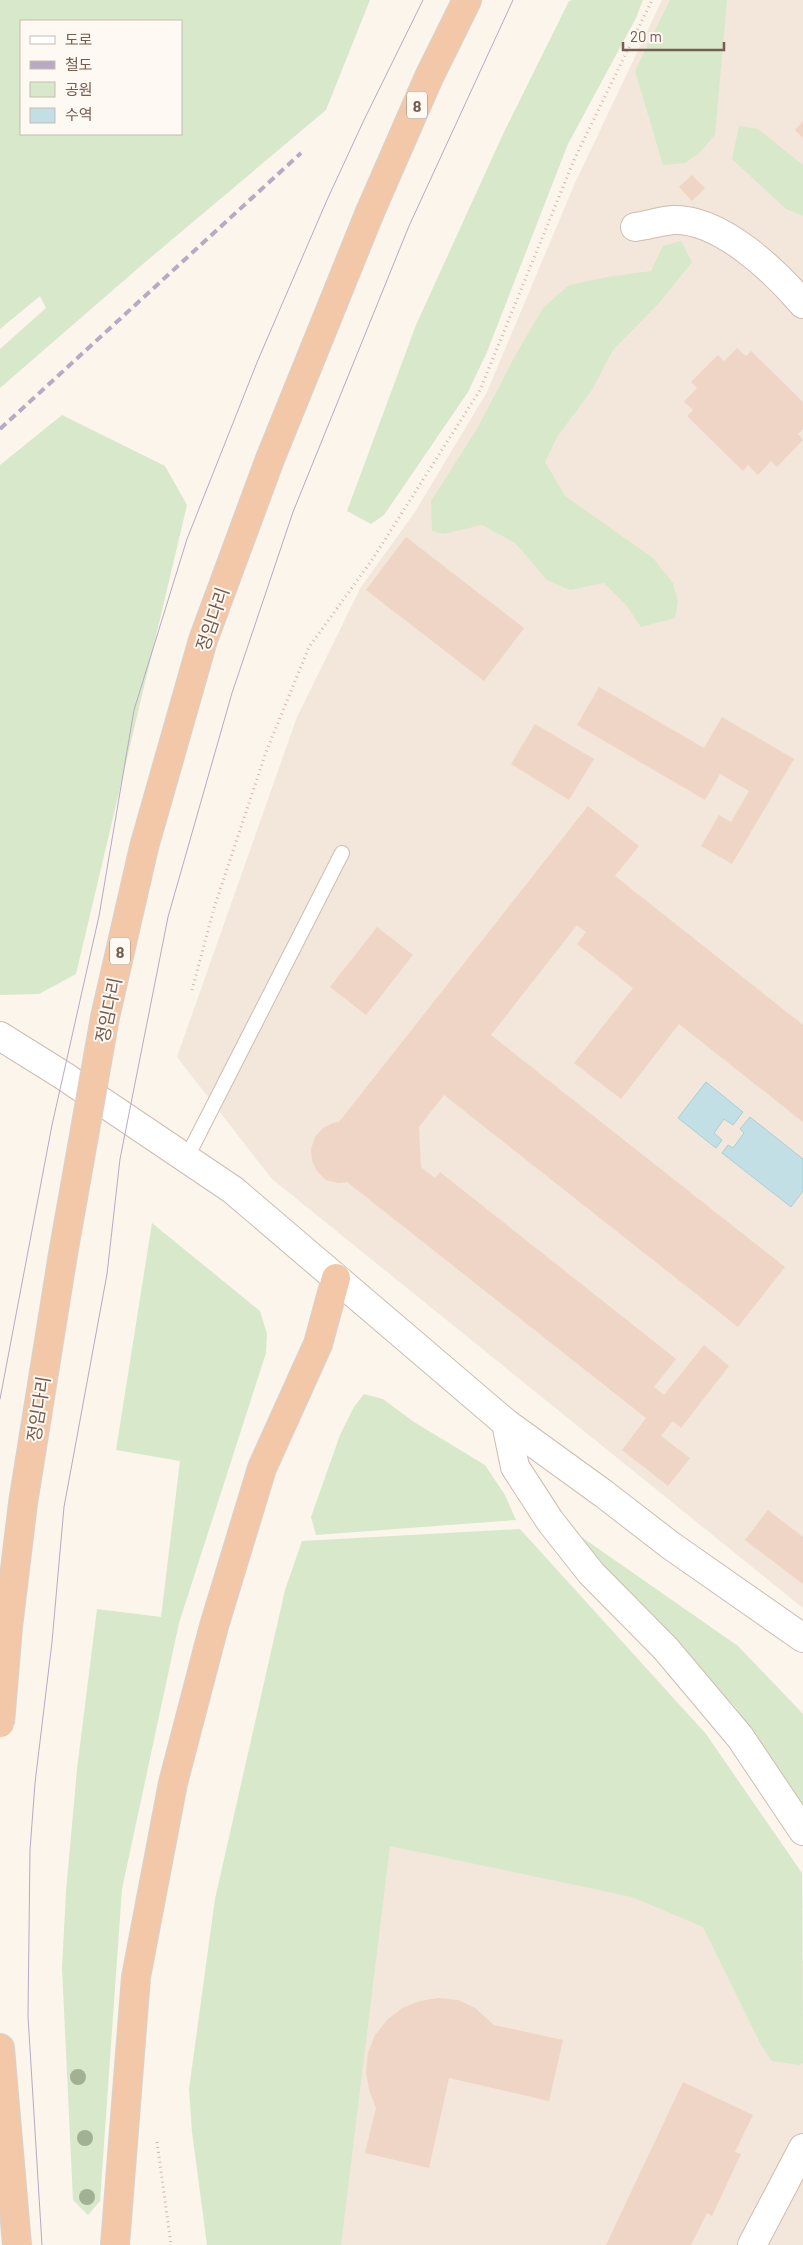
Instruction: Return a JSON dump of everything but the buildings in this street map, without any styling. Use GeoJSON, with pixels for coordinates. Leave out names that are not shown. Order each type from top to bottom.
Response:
{"type":"FeatureCollection","features":[{"type":"Feature","properties":{"kind":"highway","name":"정임다리"},"geometry":{"type":"LineString","coordinates":[[0,1723],[8,1627],[21,1512],[52,1321],[105,1017],[144,847],[203,640],[270,459],[370,212],[429,77],[468,0]]}},
{"type":"Feature","properties":{"kind":"highway"},"geometry":{"type":"LineString","coordinates":[[115,2245],[136,1977],[173,1783],[214,1626],[262,1468],[318,1344],[336,1278]]}},
{"type":"Feature","properties":{"kind":"highway"},"geometry":{"type":"LineString","coordinates":[[0,2048],[18,2245]]}},
{"type":"Feature","properties":{"kind":"street"},"geometry":{"type":"LineString","coordinates":[[635,227],[674,220],[700,224],[728,237],[754,257],[790,288],[803,304]]}},
{"type":"Feature","properties":{"kind":"street"},"geometry":{"type":"LineString","coordinates":[[0,1036],[64,1076],[233,1190],[506,1423],[604,1494],[670,1545],[803,1638]]}},
{"type":"Feature","properties":{"kind":"street"},"geometry":{"type":"LineString","coordinates":[[506,1423],[515,1467],[550,1521],[591,1573],[666,1649],[740,1737],[803,1831]]}},
{"type":"Feature","properties":{"kind":"street"},"geometry":{"type":"LineString","coordinates":[[752,2245],[803,2148]]}},
{"type":"Feature","properties":{"kind":"lane"},"geometry":{"type":"LineString","coordinates":[[186,1158],[342,853]]}},
{"type":"Feature","properties":{"kind":"path"},"geometry":{"type":"LineString","coordinates":[[192,990],[214,908],[263,761],[309,647],[372,560],[480,390],[574,160],[652,0]]}},
{"type":"Feature","properties":{"kind":"shaded area"},"geometry":{"type":"Polygon","coordinates":[[[662,0],[803,0],[803,1608],[272,1179],[177,1057],[297,717],[361,587],[415,512],[487,392],[575,183],[662,0]]]}},
{"type":"Feature","properties":{"kind":"shaded area"},"geometry":{"type":"Polygon","coordinates":[[[359,1815],[634,1868],[803,1961],[803,2245],[323,2245],[359,1815]]]}},
{"type":"Feature","properties":{"kind":"green space"},"geometry":{"type":"Polygon","coordinates":[[[0,0],[370,0],[326,110],[143,264],[0,388],[0,349],[46,308],[40,296],[0,329],[0,0]]]}},
{"type":"Feature","properties":{"kind":"green space"},"geometry":{"type":"Polygon","coordinates":[[[643,0],[636,18],[568,144],[487,352],[468,392],[384,515],[371,524],[347,511],[416,325],[504,132],[569,1],[643,0]]]}},
{"type":"Feature","properties":{"kind":"green space"},"geometry":{"type":"Polygon","coordinates":[[[670,0],[727,0],[715,135],[698,154],[685,163],[663,165],[635,71],[670,0]]]}},
{"type":"Feature","properties":{"kind":"green space"},"geometry":{"type":"Polygon","coordinates":[[[739,126],[758,129],[803,165],[803,216],[786,209],[732,159],[739,126]]]}},
{"type":"Feature","properties":{"kind":"green space"},"geometry":{"type":"Polygon","coordinates":[[[681,241],[692,262],[660,302],[613,350],[592,390],[557,437],[545,462],[565,496],[653,558],[673,583],[678,602],[675,618],[641,627],[626,605],[604,583],[570,590],[547,580],[515,543],[482,525],[443,534],[432,531],[431,501],[477,429],[515,356],[543,308],[569,285],[651,271],[663,246],[681,241]]]}},
{"type":"Feature","properties":{"kind":"green space"},"geometry":{"type":"Polygon","coordinates":[[[62,415],[165,466],[187,505],[76,974],[39,994],[0,995],[0,465],[62,415]]]}},
{"type":"Feature","properties":{"kind":"green space"},"geometry":{"type":"Polygon","coordinates":[[[152,1223],[260,1311],[267,1334],[266,1353],[179,1623],[122,1889],[100,2201],[88,2215],[73,2200],[62,1968],[66,1892],[77,1769],[97,1609],[161,1617],[180,1461],[116,1450],[152,1223]]]}},
{"type":"Feature","properties":{"kind":"green space"},"geometry":{"type":"Polygon","coordinates":[[[364,1394],[383,1399],[414,1422],[485,1465],[505,1495],[516,1520],[316,1535],[311,1517],[340,1435],[354,1407],[364,1394]]]}},
{"type":"Feature","properties":{"kind":"green space"},"geometry":{"type":"Polygon","coordinates":[[[520,1529],[706,1734],[802,1873],[803,2063],[799,2065],[772,2061],[761,2045],[703,1927],[632,1897],[390,1846],[341,2245],[207,2245],[192,2132],[189,2089],[215,1899],[285,1590],[302,1541],[520,1529]]]}},
{"type":"Feature","properties":{"kind":"green space"},"geometry":{"type":"Polygon","coordinates":[[[583,1538],[738,1646],[803,1714],[803,1811],[736,1708],[574,1542],[583,1538]]]}},
{"type":"Feature","properties":{"kind":"water"},"geometry":{"type":"Polygon","coordinates":[[[706,1082],[743,1112],[733,1125],[724,1119],[714,1133],[722,1140],[716,1148],[678,1118],[706,1082]]]}},
{"type":"Feature","properties":{"kind":"water"},"geometry":{"type":"Polygon","coordinates":[[[750,1117],[803,1159],[803,1191],[791,1207],[722,1153],[728,1145],[733,1148],[744,1133],[740,1129],[750,1117]]]}},
{"type":"Feature","properties":{"kind":"tram line"},"geometry":{"type":"LineString","coordinates":[[0,1399],[52,1125],[99,916],[134,710],[187,539],[258,360],[327,200],[423,0]]}},
{"type":"Feature","properties":{"kind":"tram line"},"geometry":{"type":"LineString","coordinates":[[42,2245],[28,2016],[30,1850],[35,1783],[52,1642],[64,1507],[107,1274],[120,1159],[168,917],[232,693],[293,512],[409,226],[513,0]]}},
{"type":"Feature","properties":{"kind":"railway"},"geometry":{"type":"LineString","coordinates":[[0,429],[301,153]]}}]}
